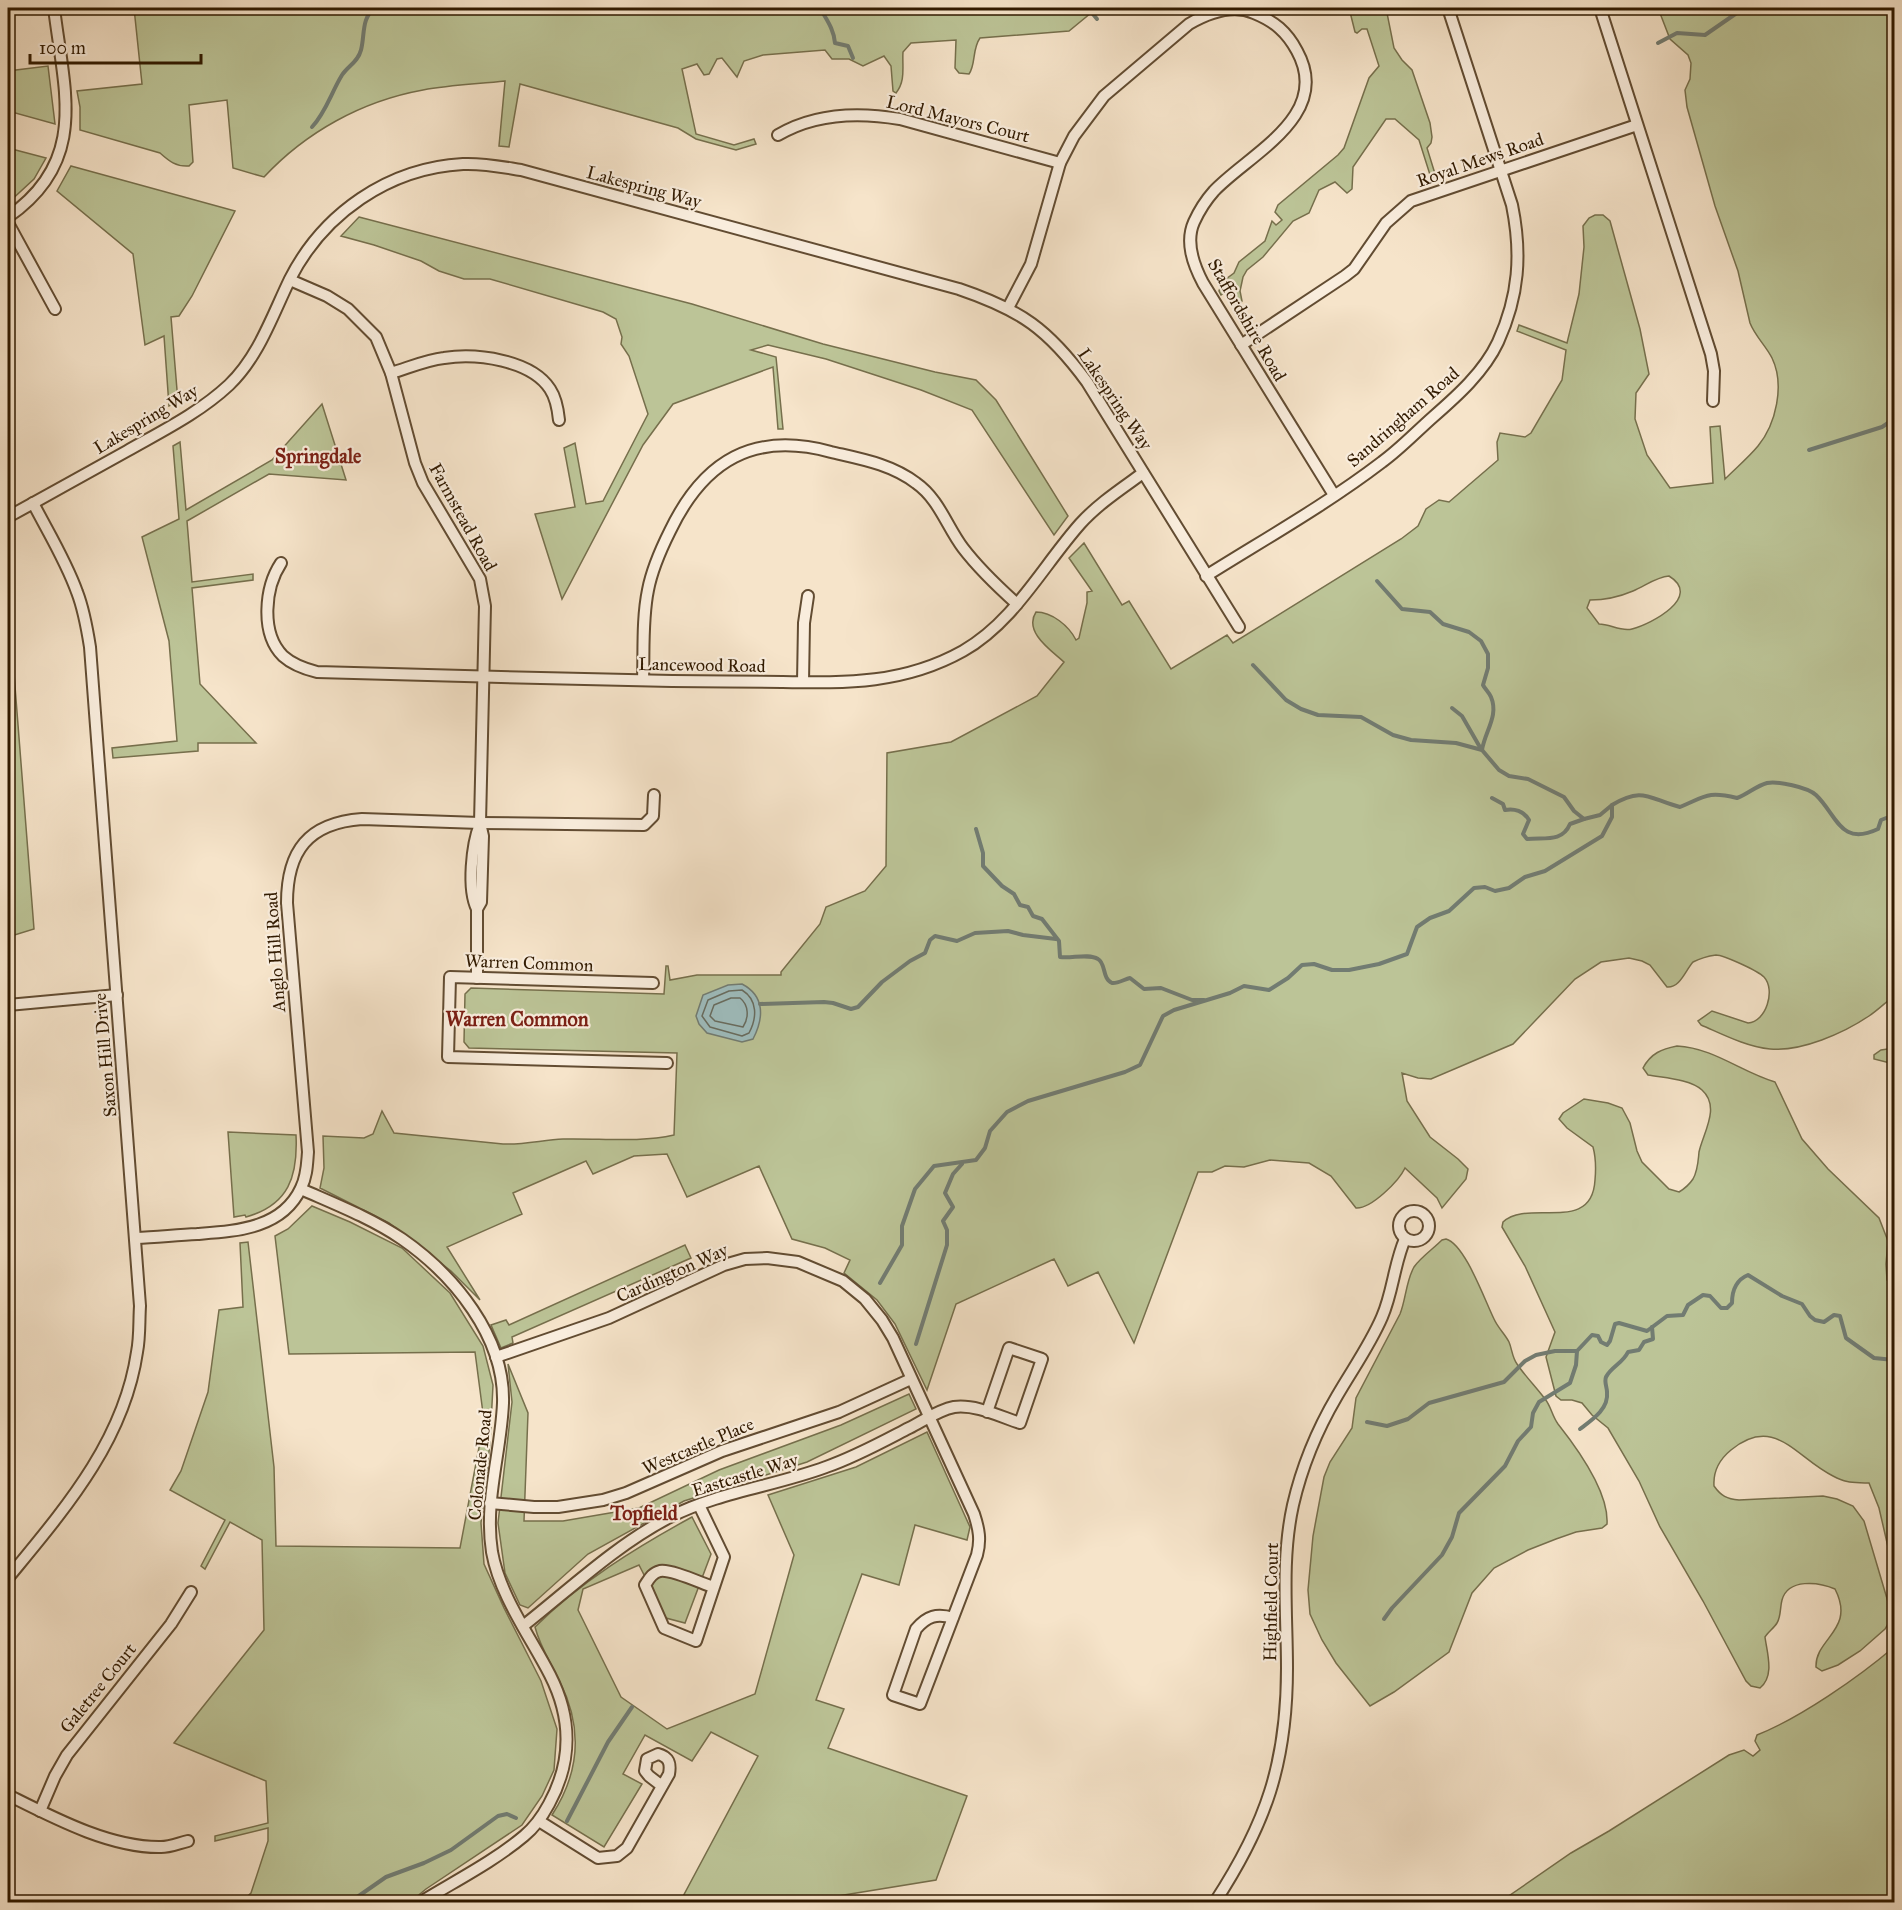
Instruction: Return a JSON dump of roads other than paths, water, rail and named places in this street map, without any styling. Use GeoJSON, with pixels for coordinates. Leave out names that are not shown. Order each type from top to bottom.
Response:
{"type":"FeatureCollection","features":[{"type":"Feature","properties":{"kind":"street"},"geometry":{"type":"LineString","coordinates":[[8,217],[32,199],[44,185],[62,148],[66,128],[66,108],[54,8]]}},
{"type":"Feature","properties":{"kind":"street","name":"Sandringham Road"},"geometry":{"type":"LineString","coordinates":[[1206,576],[1334,495],[1383,461],[1459,394],[1497,345],[1515,286],[1519,260],[1517,232],[1512,205],[1449,8]]}},
{"type":"Feature","properties":{"kind":"street"},"geometry":{"type":"LineString","coordinates":[[1600,8],[1711,354],[1714,371],[1713,401]]}},
{"type":"Feature","properties":{"kind":"street","name":"Staffordshire Road"},"geometry":{"type":"LineString","coordinates":[[1008,308],[1031,264],[1060,163],[1086,119],[1104,96],[1189,24],[1204,15],[1237,9],[1269,19],[1282,29],[1301,58],[1305,75],[1300,106],[1282,133],[1214,191],[1193,224],[1190,238],[1196,269],[1240,345],[1334,495]]}},
{"type":"Feature","properties":{"kind":"street","name":"Lord Mayors Court"},"geometry":{"type":"LineString","coordinates":[[778,135],[792,127],[820,119],[879,115],[1060,163]]}},
{"type":"Feature","properties":{"kind":"street","name":"Royal Mews Road"},"geometry":{"type":"LineString","coordinates":[[1240,345],[1346,276],[1354,269],[1386,223],[1411,201],[1637,125]]}},
{"type":"Feature","properties":{"kind":"street","name":"Lakespring Way"},"geometry":{"type":"LineString","coordinates":[[8,517],[180,422],[208,403],[231,383],[249,361],[262,339],[305,252],[343,212],[367,194],[411,174],[463,164],[489,164],[521,170],[959,290],[1008,308],[1050,337],[1087,382],[1239,627]]}},
{"type":"Feature","properties":{"kind":"street"},"geometry":{"type":"LineString","coordinates":[[8,223],[55,309]]}},
{"type":"Feature","properties":{"kind":"street","name":"Farmstead Road"},"geometry":{"type":"LineString","coordinates":[[290,280],[327,296],[348,309],[376,338],[391,373],[415,463],[423,483],[480,579],[485,606],[480,823],[483,836],[481,902],[477,909],[477,978]]}},
{"type":"Feature","properties":{"kind":"street"},"geometry":{"type":"LineString","coordinates":[[391,373],[441,358],[459,356],[475,356],[523,367],[534,373],[552,391],[559,420]]}},
{"type":"Feature","properties":{"kind":"street"},"geometry":{"type":"LineString","coordinates":[[644,680],[645,611],[648,589],[657,561],[678,515],[699,484],[713,471],[751,450],[771,444],[813,447],[886,466],[903,474],[927,492],[962,547],[989,579],[1017,604]]}},
{"type":"Feature","properties":{"kind":"street","name":"Lancewood Road"},"geometry":{"type":"LineString","coordinates":[[281,563],[273,575],[269,591],[267,608],[271,632],[282,654],[292,662],[317,672],[644,680],[866,681],[917,672],[965,650],[997,626],[1096,507],[1143,473]]}},
{"type":"Feature","properties":{"kind":"street","name":"Saxon Hill Drive"},"geometry":{"type":"LineString","coordinates":[[8,1578],[94,1466],[121,1412],[138,1351],[140,1306],[91,659],[85,618],[67,565],[33,504]]}},
{"type":"Feature","properties":{"kind":"street"},"geometry":{"type":"LineString","coordinates":[[804,682],[804,623],[808,596]]}},
{"type":"Feature","properties":{"kind":"street","name":"Anglo Hill Road"},"geometry":{"type":"LineString","coordinates":[[136,1238],[246,1229],[265,1223],[278,1215],[291,1203],[301,1188],[306,1174],[308,1152],[287,903],[287,882],[297,850],[320,831],[345,820],[644,825],[653,816],[654,795]]}},
{"type":"Feature","properties":{"kind":"street","name":"Warren Common"},"geometry":{"type":"LineString","coordinates":[[653,983],[450,977],[448,1057],[667,1063]]}},
{"type":"Feature","properties":{"kind":"street"},"geometry":{"type":"LineString","coordinates":[[8,1005],[117,995]]}},
{"type":"Feature","properties":{"kind":"street","name":"Colonade Road"},"geometry":{"type":"LineString","coordinates":[[301,1188],[372,1222],[401,1239],[426,1258],[465,1300],[482,1325],[496,1357],[503,1401],[502,1424],[490,1503],[489,1530],[493,1555],[507,1595],[560,1696],[567,1732],[563,1772],[539,1821],[525,1836],[504,1851],[421,1902]]}},
{"type":"Feature","properties":{"kind":"street","name":"Highfield Court"},"geometry":{"type":"LineString","coordinates":[[1215,1902],[1239,1865],[1254,1836],[1266,1808],[1278,1763],[1286,1707],[1285,1567],[1299,1479],[1325,1417],[1382,1317],[1390,1293],[1397,1258],[1405,1239]]}},
{"type":"Feature","properties":{"kind":"street","name":"Cardington Way"},"geometry":{"type":"LineString","coordinates":[[496,1357],[609,1318],[724,1265],[745,1259],[767,1258],[798,1262],[843,1281],[874,1308],[893,1338],[979,1528],[980,1543],[977,1555],[920,1704],[893,1695],[916,1629],[922,1621],[941,1614],[952,1618]]}},
{"type":"Feature","properties":{"kind":"street","name":"Eastcastle Way"},"geometry":{"type":"LineString","coordinates":[[523,1626],[634,1539],[670,1517],[699,1505],[725,1495],[825,1468],[944,1410],[955,1407],[987,1412],[1020,1424],[1042,1359],[1009,1348],[987,1412]]}},
{"type":"Feature","properties":{"kind":"street","name":"Westcastle Place"},"geometry":{"type":"LineString","coordinates":[[490,1503],[558,1507],[626,1494],[722,1451],[839,1412],[911,1378]]}},
{"type":"Feature","properties":{"kind":"street"},"geometry":{"type":"LineString","coordinates":[[699,1505],[723,1557],[696,1641],[664,1628],[645,1585],[650,1576],[660,1571],[713,1587]]}},
{"type":"Feature","properties":{"kind":"street"},"geometry":{"type":"LineString","coordinates":[[8,1559],[17,1567]]}},
{"type":"Feature","properties":{"kind":"street","name":"Galetree Court"},"geometry":{"type":"LineString","coordinates":[[40,1811],[67,1755],[171,1624],[191,1592]]}},
{"type":"Feature","properties":{"kind":"street"},"geometry":{"type":"LineString","coordinates":[[539,1821],[598,1858],[618,1856],[627,1848],[662,1786]]}},
{"type":"Feature","properties":{"kind":"street"},"geometry":{"type":"LineString","coordinates":[[8,1795],[40,1811],[123,1843],[164,1847],[188,1841]]}},
{"type":"Feature","properties":{"kind":"water"},"geometry":{"type":"Polygon","coordinates":[[[742,984],[755,995],[760,1008],[759,1023],[753,1039],[742,1042],[707,1033],[699,1024],[696,1016],[703,995],[728,985],[742,984]]]}},
{"type":"Feature","properties":{"kind":"waterway"},"geometry":{"type":"LineString","coordinates":[[312,127],[325,109],[342,75],[360,54],[365,22],[375,8]]}},
{"type":"Feature","properties":{"kind":"waterway"},"geometry":{"type":"LineString","coordinates":[[820,8],[831,29],[835,43],[848,46],[853,58]]}},
{"type":"Feature","properties":{"kind":"waterway"},"geometry":{"type":"LineString","coordinates":[[1088,8],[1097,19]]}},
{"type":"Feature","properties":{"kind":"waterway"},"geometry":{"type":"LineString","coordinates":[[1658,43],[1677,33],[1705,35],[1744,8]]}},
{"type":"Feature","properties":{"kind":"waterway"},"geometry":{"type":"LineString","coordinates":[[1809,450],[1882,427],[1894,419]]}},
{"type":"Feature","properties":{"kind":"waterway"},"geometry":{"type":"LineString","coordinates":[[1377,581],[1402,609],[1430,612],[1443,624],[1469,632],[1481,641],[1488,654],[1488,668],[1483,685],[1493,704],[1491,724],[1482,750]]}},
{"type":"Feature","properties":{"kind":"waterway"},"geometry":{"type":"LineString","coordinates":[[1253,665],[1286,700],[1301,709],[1318,715],[1361,717],[1393,735],[1411,740],[1456,743],[1482,750],[1499,770],[1509,776],[1528,779],[1564,797],[1574,811],[1584,819],[1600,815],[1612,805]]}},
{"type":"Feature","properties":{"kind":"waterway"},"geometry":{"type":"LineString","coordinates":[[1452,708],[1462,716],[1481,749]]}},
{"type":"Feature","properties":{"kind":"waterway"},"geometry":{"type":"LineString","coordinates":[[880,1283],[902,1245],[902,1226],[915,1189],[934,1166],[976,1160],[985,1148],[990,1131],[1007,1112],[1028,1101],[1125,1072],[1140,1065],[1163,1016],[1174,1010],[1230,993],[1244,986],[1269,990],[1288,978],[1302,965],[1314,964],[1332,970],[1349,970],[1379,964],[1407,954],[1417,927],[1430,918],[1449,911],[1474,888],[1485,887],[1495,891],[1509,888],[1525,877],[1545,871],[1602,836],[1612,817],[1612,805],[1623,799],[1639,795],[1680,807],[1702,797],[1713,795],[1737,798],[1763,784],[1778,783],[1812,792],[1841,826],[1855,834],[1865,834],[1878,829],[1881,820],[1894,815]]}},
{"type":"Feature","properties":{"kind":"waterway"},"geometry":{"type":"LineString","coordinates":[[1492,798],[1503,804],[1505,810],[1512,809],[1527,817],[1529,820],[1523,834],[1527,839],[1557,837],[1567,830],[1570,824],[1584,819]]}},
{"type":"Feature","properties":{"kind":"waterway"},"geometry":{"type":"LineString","coordinates":[[976,829],[983,853],[983,866],[1002,886],[1014,894],[1020,905],[1028,907],[1033,916],[1042,919],[1059,941],[1060,957],[1094,957],[1100,961],[1107,978],[1112,983],[1130,978],[1144,989],[1161,988],[1192,1000],[1204,1000]]}},
{"type":"Feature","properties":{"kind":"waterway"},"geometry":{"type":"LineString","coordinates":[[760,1004],[824,1002],[851,1009],[858,1007],[882,982],[925,953],[930,940],[935,936],[957,941],[975,933],[1008,931],[1056,939]]}},
{"type":"Feature","properties":{"kind":"waterway"},"geometry":{"type":"LineString","coordinates":[[916,1344],[947,1245],[947,1230],[943,1221],[953,1207],[945,1193],[953,1174],[962,1164]]}},
{"type":"Feature","properties":{"kind":"waterway"},"geometry":{"type":"LineString","coordinates":[[1367,1422],[1387,1426],[1408,1419],[1429,1403],[1504,1382],[1525,1361],[1536,1355],[1555,1351],[1577,1351],[1592,1335],[1598,1336],[1601,1342],[1607,1345],[1615,1324],[1619,1323],[1647,1331],[1667,1316],[1683,1315],[1688,1305],[1703,1295],[1710,1296],[1721,1308],[1727,1308],[1732,1303],[1734,1290],[1738,1283],[1748,1275],[1782,1296],[1802,1304],[1815,1320],[1824,1322],[1834,1315],[1840,1316],[1846,1338],[1874,1358],[1894,1360]]}},
{"type":"Feature","properties":{"kind":"waterway"},"geometry":{"type":"LineString","coordinates":[[1580,1429],[1599,1414],[1605,1404],[1607,1398],[1605,1379],[1608,1374],[1628,1352],[1639,1350],[1644,1342],[1653,1339],[1652,1327]]}},
{"type":"Feature","properties":{"kind":"waterway"},"geometry":{"type":"LineString","coordinates":[[1384,1619],[1442,1555],[1452,1537],[1459,1513],[1505,1466],[1518,1441],[1531,1427],[1533,1413],[1539,1402],[1570,1383],[1576,1365],[1577,1351]]}},
{"type":"Feature","properties":{"kind":"waterway"},"geometry":{"type":"LineString","coordinates":[[567,1821],[608,1742],[632,1707]]}},
{"type":"Feature","properties":{"kind":"waterway"},"geometry":{"type":"LineString","coordinates":[[350,1902],[386,1877],[451,1850],[498,1816],[507,1814],[516,1818]]}},
{"type":"Feature","properties":{"kind":"district","name":"Springdale"},"geometry":{"type":"Point","coordinates":[318,456]}},
{"type":"Feature","properties":{"kind":"district","name":"Warren Common"},"geometry":{"type":"Point","coordinates":[517,1019]}},
{"type":"Feature","properties":{"kind":"district","name":"Topfield"},"geometry":{"type":"Point","coordinates":[644,1513]}}]}
